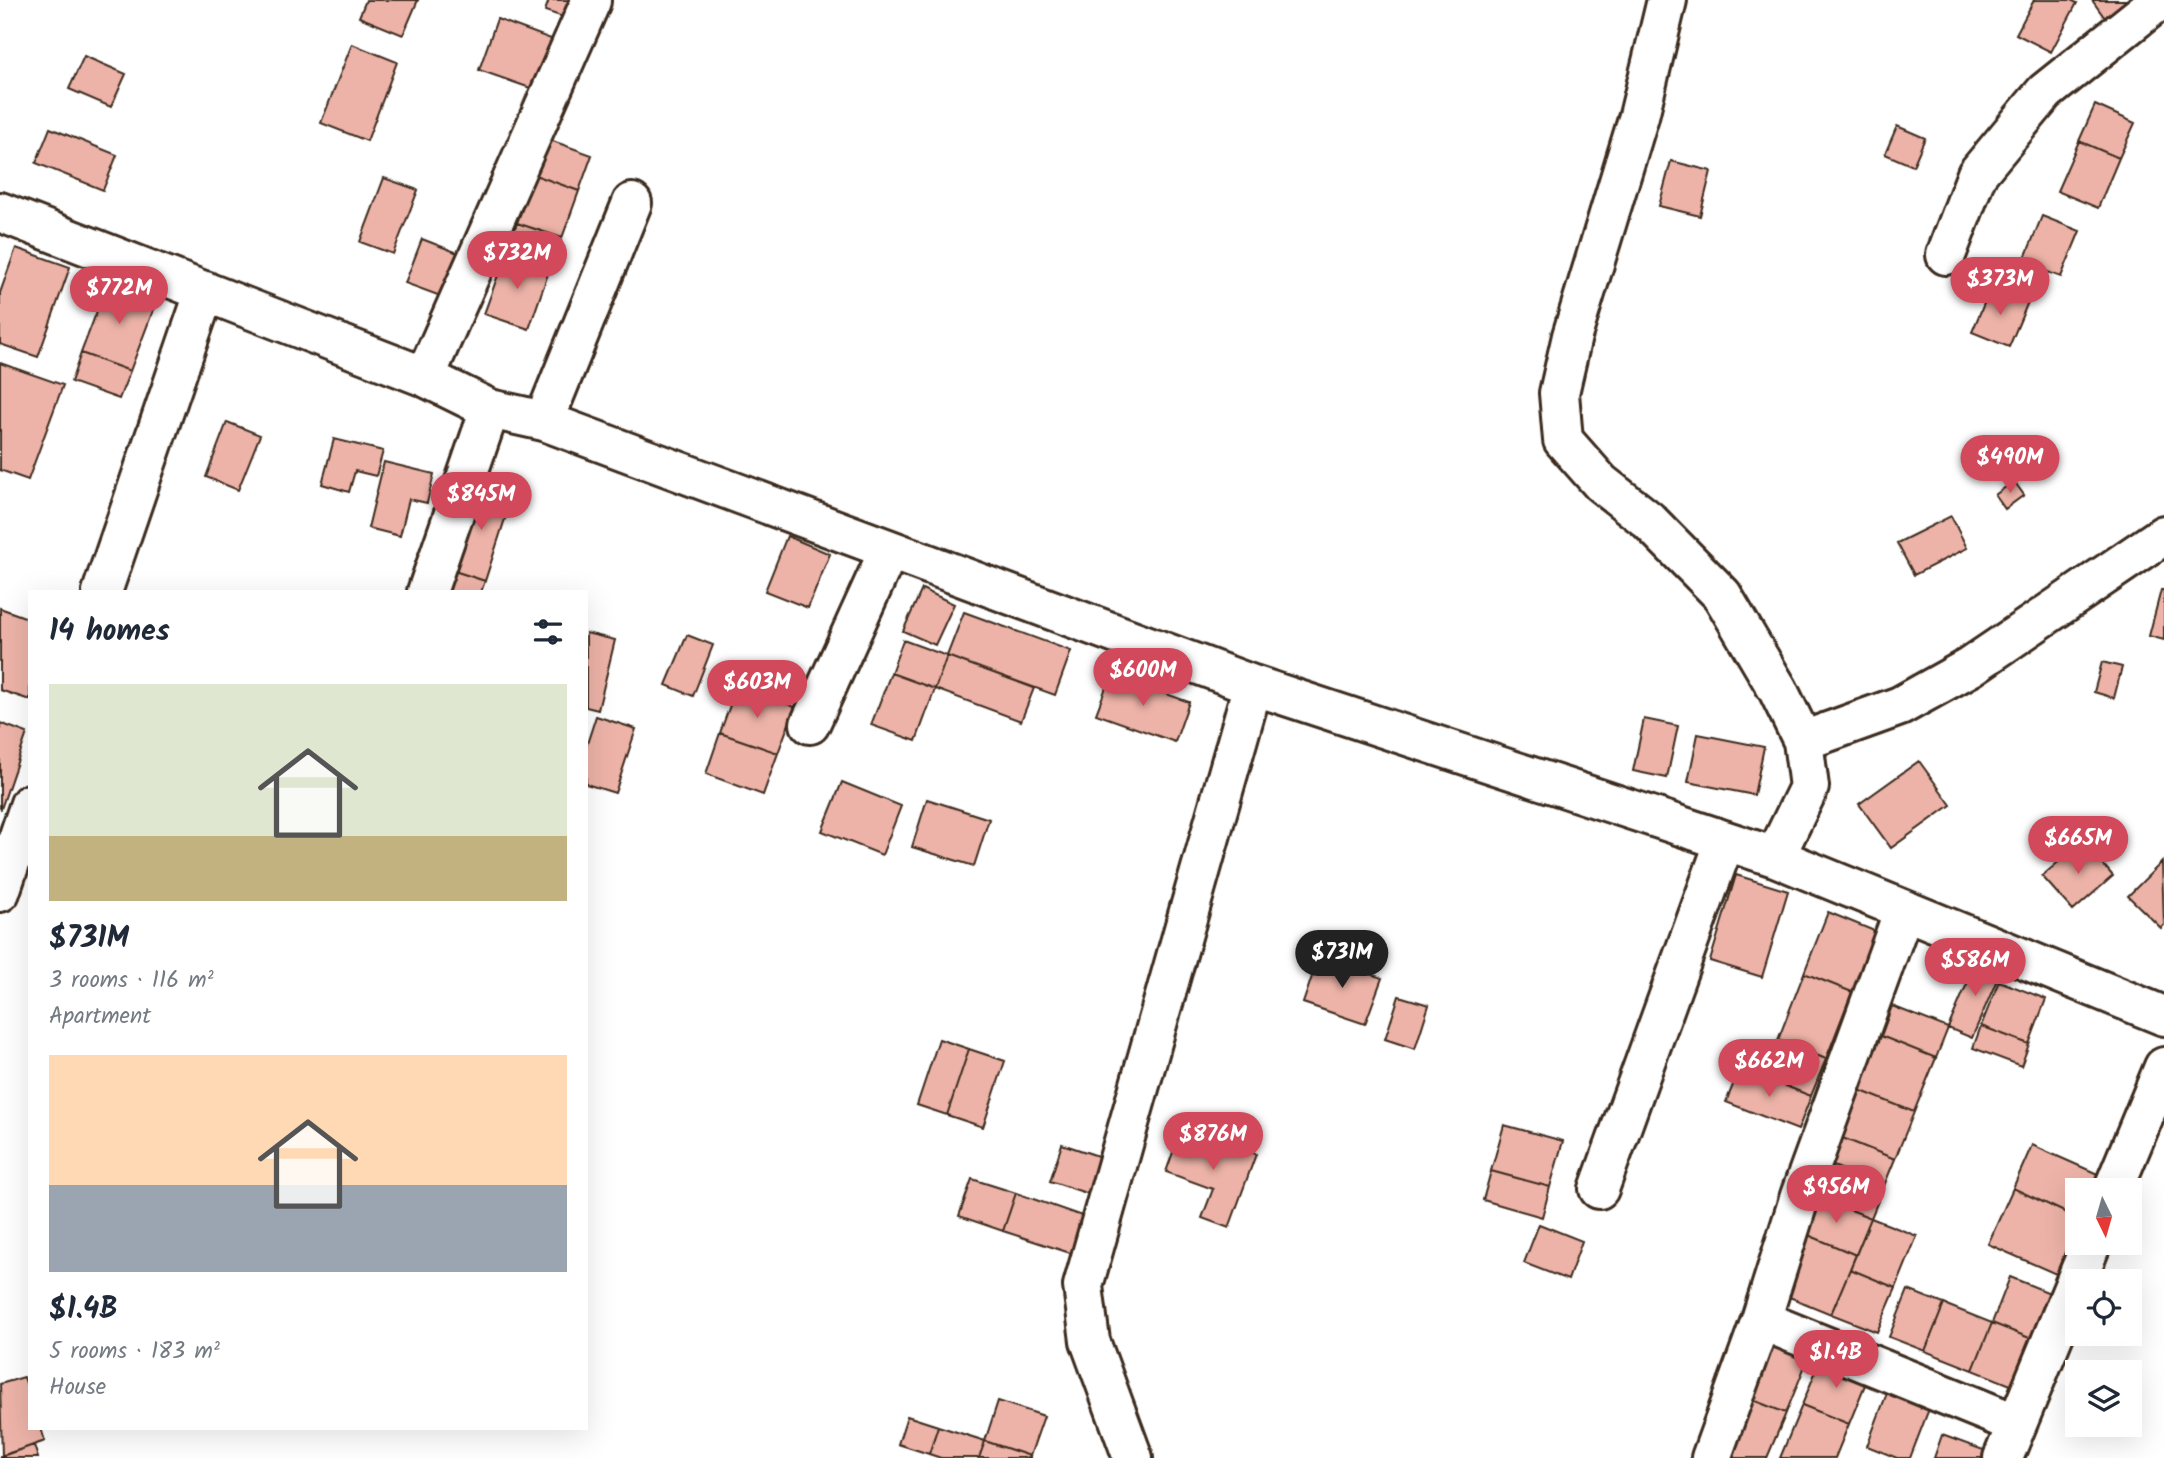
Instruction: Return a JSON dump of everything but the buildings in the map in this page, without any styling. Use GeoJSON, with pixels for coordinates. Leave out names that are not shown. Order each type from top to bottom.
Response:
{"type":"FeatureCollection","features":[{"type":"Feature","properties":{"kind":"street"},"geometry":{"type":"LineString","coordinates":[[1667,0],[1639,116],[1572,335],[1559,393],[1563,440],[1601,483],[1648,520],[1722,595],[1778,690],[1803,741],[1809,787],[1775,857]]}},
{"type":"Feature","properties":{"kind":"street"},"geometry":{"type":"LineString","coordinates":[[1946,255],[1976,174],[2045,92],[2160,0]]}},
{"type":"Feature","properties":{"kind":"street"},"geometry":{"type":"LineString","coordinates":[[425,377],[591,1]]}},
{"type":"Feature","properties":{"kind":"street"},"geometry":{"type":"LineString","coordinates":[[544,421],[632,202]]}},
{"type":"Feature","properties":{"kind":"street"},"geometry":{"type":"LineString","coordinates":[[0,212],[425,377],[491,409],[544,421],[1253,685],[1775,857],[2164,1016]]}},
{"type":"Feature","properties":{"kind":"street"},"geometry":{"type":"LineString","coordinates":[[103,590],[205,291]]}},
{"type":"Feature","properties":{"kind":"street"},"geometry":{"type":"LineString","coordinates":[[428,590],[491,409]]}},
{"type":"Feature","properties":{"kind":"street"},"geometry":{"type":"LineString","coordinates":[[1803,741],[1900,706],[1970,667],[2164,535]]}},
{"type":"Feature","properties":{"kind":"street"},"geometry":{"type":"LineString","coordinates":[[810,724],[889,550]]}},
{"type":"Feature","properties":{"kind":"street"},"geometry":{"type":"LineString","coordinates":[[1133,1458],[1090,1341],[1083,1286],[1253,685]]}},
{"type":"Feature","properties":{"kind":"street"},"geometry":{"type":"LineString","coordinates":[[0,892],[28,810]]}},
{"type":"Feature","properties":{"kind":"street"},"geometry":{"type":"LineString","coordinates":[[1599,1189],[1725,841]]}},
{"type":"Feature","properties":{"kind":"street"},"geometry":{"type":"LineString","coordinates":[[1711,1458],[1761,1320],[1800,1196],[1904,910]]}},
{"type":"Feature","properties":{"kind":"street"},"geometry":{"type":"LineString","coordinates":[[2118,1178],[2164,1067]]}},
{"type":"Feature","properties":{"kind":"street"},"geometry":{"type":"LineString","coordinates":[[1761,1320],[2010,1441],[2087,1255]]}}]}
